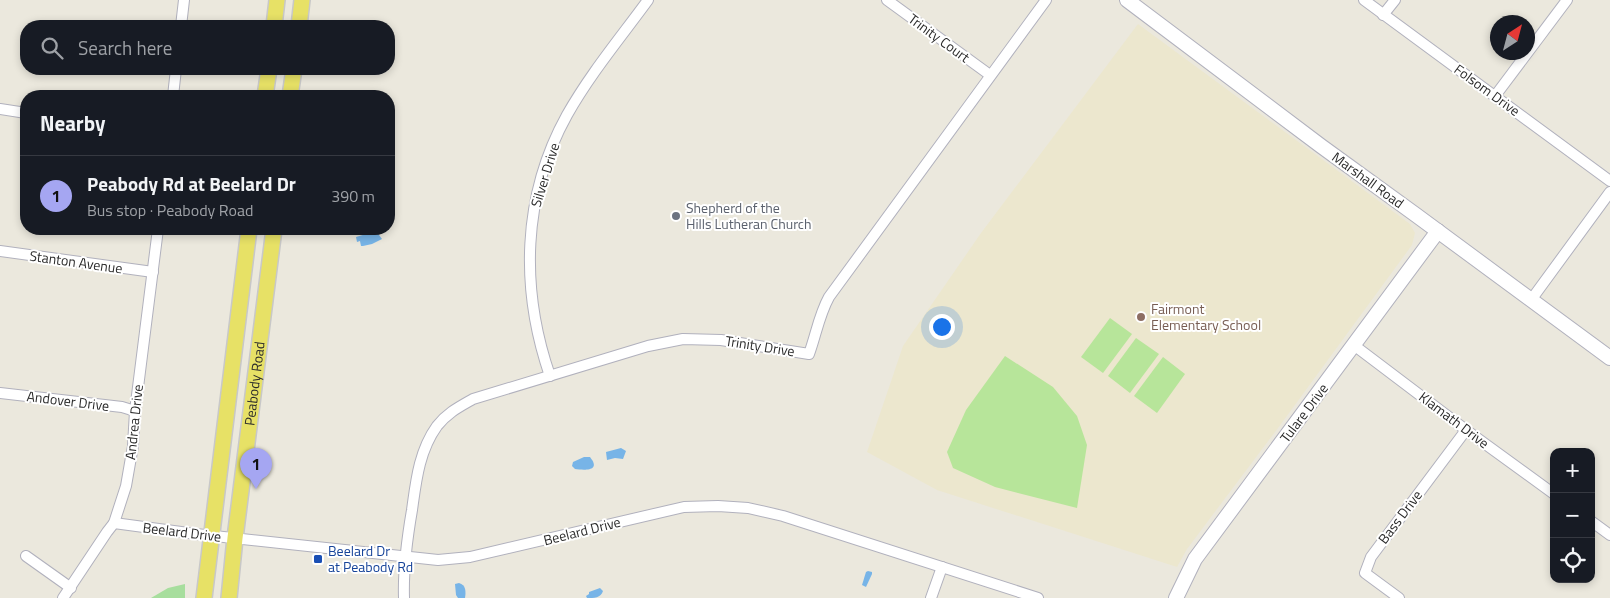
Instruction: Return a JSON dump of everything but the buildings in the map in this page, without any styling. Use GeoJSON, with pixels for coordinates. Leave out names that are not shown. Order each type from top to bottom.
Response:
{"type":"FeatureCollection","features":[{"type":"Feature","properties":{"kind":"main road"},"geometry":{"type":"LineString","coordinates":[[275,20],[277,0]]}},
{"type":"Feature","properties":{"kind":"main road"},"geometry":{"type":"LineString","coordinates":[[300,20],[302,0]]}},
{"type":"Feature","properties":{"kind":"main road"},"geometry":{"type":"LineString","coordinates":[[266,90],[268,75]]}},
{"type":"Feature","properties":{"kind":"main road"},"geometry":{"type":"LineString","coordinates":[[291,90],[293,75]]}},
{"type":"Feature","properties":{"kind":"main road","name":"Peabody Road"},"geometry":{"type":"LineString","coordinates":[[204,598],[248,235]]}},
{"type":"Feature","properties":{"kind":"main road","name":"Peabody Road"},"geometry":{"type":"LineString","coordinates":[[229,598],[273,235]]}},
{"type":"Feature","properties":{"kind":"street"},"geometry":{"type":"LineString","coordinates":[[182,20],[184,0]]}},
{"type":"Feature","properties":{"kind":"street","name":"Silver Drive"},"geometry":{"type":"LineString","coordinates":[[550,376],[532,307],[530,237],[536,199],[545,165],[567,115],[588,82],[648,0]]}},
{"type":"Feature","properties":{"kind":"street","name":"Trinity Court"},"geometry":{"type":"LineString","coordinates":[[887,0],[990,75]]}},
{"type":"Feature","properties":{"kind":"street","name":"Trinity Drive"},"geometry":{"type":"LineString","coordinates":[[404,598],[403,576],[405,557],[418,473],[429,439],[437,426],[449,413],[473,399],[648,346],[682,339],[721,340],[809,354],[821,311],[828,297],[1046,0]]}},
{"type":"Feature","properties":{"kind":"street","name":"Marshall Road"},"geometry":{"type":"LineString","coordinates":[[1127,0],[1321,146],[1610,358]]}},
{"type":"Feature","properties":{"kind":"street","name":"Folsom Drive"},"geometry":{"type":"LineString","coordinates":[[1364,0],[1610,181]]}},
{"type":"Feature","properties":{"kind":"street"},"geometry":{"type":"LineString","coordinates":[[1384,15],[1395,0]]}},
{"type":"Feature","properties":{"kind":"street"},"geometry":{"type":"LineString","coordinates":[[1496,96],[1567,0]]}},
{"type":"Feature","properties":{"kind":"street"},"geometry":{"type":"LineString","coordinates":[[174,90],[175,75]]}},
{"type":"Feature","properties":{"kind":"street"},"geometry":{"type":"LineString","coordinates":[[0,109],[20,111]]}},
{"type":"Feature","properties":{"kind":"street"},"geometry":{"type":"LineString","coordinates":[[1531,300],[1610,192]]}},
{"type":"Feature","properties":{"kind":"street","name":"Tulare Drive"},"geometry":{"type":"LineString","coordinates":[[1176,598],[1195,559],[1438,231]]}},
{"type":"Feature","properties":{"kind":"street","name":"Andrea Drive"},"geometry":{"type":"LineString","coordinates":[[63,598],[114,523],[126,486],[133,446],[135,411],[157,235]]}},
{"type":"Feature","properties":{"kind":"street","name":"Stanton Avenue"},"geometry":{"type":"LineString","coordinates":[[0,251],[153,272]]}},
{"type":"Feature","properties":{"kind":"street","name":"Klamath Drive"},"geometry":{"type":"LineString","coordinates":[[1354,346],[1553,493]]}},
{"type":"Feature","properties":{"kind":"street","name":"Andover Drive"},"geometry":{"type":"LineString","coordinates":[[0,393],[122,407],[135,411]]}},
{"type":"Feature","properties":{"kind":"street","name":"Bass Drive"},"geometry":{"type":"LineString","coordinates":[[1399,598],[1365,573],[1371,557],[1466,430]]}},
{"type":"Feature","properties":{"kind":"street","name":"Beelard Drive"},"geometry":{"type":"LineString","coordinates":[[114,523],[212,536],[438,560],[470,557],[684,507],[718,506],[748,508],[782,516],[1038,598]]}},
{"type":"Feature","properties":{"kind":"street"},"geometry":{"type":"LineString","coordinates":[[1595,524],[1610,535]]}},
{"type":"Feature","properties":{"kind":"street"},"geometry":{"type":"LineString","coordinates":[[26,556],[71,588]]}},
{"type":"Feature","properties":{"kind":"street"},"geometry":{"type":"LineString","coordinates":[[930,598],[942,567]]}},
{"type":"Feature","properties":{"kind":"shaded area","name":"Fairmont Elementary School"},"geometry":{"type":"Polygon","coordinates":[[[1138,24],[1410,224],[1415,233],[1412,245],[1187,549],[1177,567],[937,490],[867,452],[903,346],[981,233],[1138,24]]]}},
{"type":"Feature","properties":{"kind":"green space"},"geometry":{"type":"Polygon","coordinates":[[[1110,318],[1132,334],[1103,373],[1081,357],[1110,318]]]}},
{"type":"Feature","properties":{"kind":"green space"},"geometry":{"type":"Polygon","coordinates":[[[1136,338],[1159,354],[1130,393],[1108,376],[1136,338]]]}},
{"type":"Feature","properties":{"kind":"green space"},"geometry":{"type":"Polygon","coordinates":[[[1005,356],[1053,387],[1077,416],[1087,445],[1077,508],[995,487],[953,468],[947,452],[966,410],[1005,356]]]}},
{"type":"Feature","properties":{"kind":"green space"},"geometry":{"type":"Polygon","coordinates":[[[1163,357],[1185,374],[1157,413],[1134,396],[1163,357]]]}},
{"type":"Feature","properties":{"kind":"green space"},"geometry":{"type":"Polygon","coordinates":[[[185,584],[185,598],[151,598],[168,588],[185,584]]]}},
{"type":"Feature","properties":{"kind":"water"},"geometry":{"type":"Polygon","coordinates":[[[379,235],[382,239],[372,244],[361,246],[360,241],[357,242],[356,237],[379,235]]]}},
{"type":"Feature","properties":{"kind":"water"},"geometry":{"type":"Polygon","coordinates":[[[621,448],[626,451],[623,459],[607,460],[606,452],[621,448]]]}},
{"type":"Feature","properties":{"kind":"water"},"geometry":{"type":"Polygon","coordinates":[[[584,457],[590,457],[594,465],[593,468],[586,470],[575,469],[572,466],[573,462],[584,457]]]}},
{"type":"Feature","properties":{"kind":"water"},"geometry":{"type":"Polygon","coordinates":[[[868,571],[872,572],[872,574],[866,587],[862,585],[868,571]]]}},
{"type":"Feature","properties":{"kind":"water"},"geometry":{"type":"Polygon","coordinates":[[[459,583],[465,589],[465,598],[458,598],[456,595],[455,584],[459,583]]]}},
{"type":"Feature","properties":{"kind":"water"},"geometry":{"type":"Polygon","coordinates":[[[600,588],[603,591],[601,595],[595,598],[587,598],[586,596],[589,592],[600,588]]]}},
{"type":"Feature","properties":{"kind":"place","name":"Shepherd of the Hills Lutheran Church"},"geometry":{"type":"Point","coordinates":[676,216]}},
{"type":"Feature","properties":{"kind":"place","name":"Fairmont Elementary School"},"geometry":{"type":"Point","coordinates":[1141,317]}},
{"type":"Feature","properties":{"kind":"place","name":"Peabody Rd at Beelard Dr"},"geometry":{"type":"Point","coordinates":[256,489]}},
{"type":"Feature","properties":{"kind":"place","name":"Beelard Dr at Peabody Rd"},"geometry":{"type":"Point","coordinates":[318,559]}}]}
